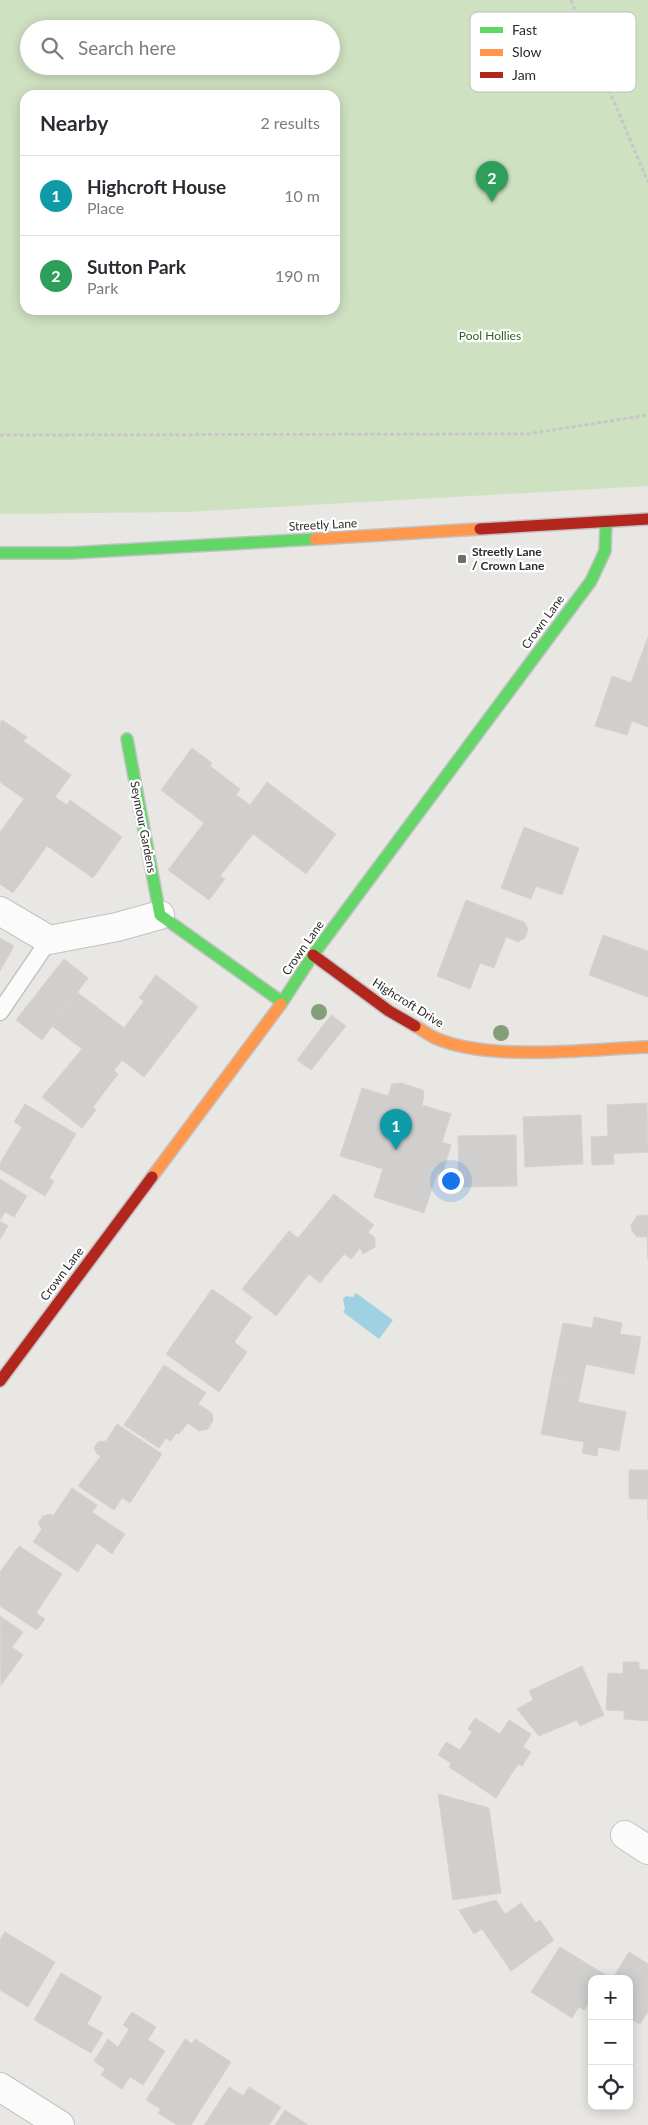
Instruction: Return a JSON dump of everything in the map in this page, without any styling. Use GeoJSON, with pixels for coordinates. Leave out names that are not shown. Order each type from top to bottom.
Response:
{"type":"FeatureCollection","features":[{"type":"Feature","properties":{"kind":"street","name":"Streetly Lane"},"geometry":{"type":"LineString","coordinates":[[0,553],[80,552],[648,520]]}},
{"type":"Feature","properties":{"kind":"street","name":"Crown Lane"},"geometry":{"type":"LineString","coordinates":[[0,1380],[282,1002],[314,955],[590,581],[605,552],[606,522]]}},
{"type":"Feature","properties":{"kind":"street","name":"Seymour Gardens"},"geometry":{"type":"LineString","coordinates":[[126,739],[160,915]]}},
{"type":"Feature","properties":{"kind":"street"},"geometry":{"type":"LineString","coordinates":[[0,911],[49,940],[117,927],[160,915],[282,1002]]}},
{"type":"Feature","properties":{"kind":"street","name":"Highcroft Drive"},"geometry":{"type":"LineString","coordinates":[[314,955],[389,1011],[436,1038],[473,1048],[521,1052],[648,1047]]}},
{"type":"Feature","properties":{"kind":"street"},"geometry":{"type":"LineString","coordinates":[[625,1835],[648,1850]]}},
{"type":"Feature","properties":{"kind":"street"},"geometry":{"type":"LineString","coordinates":[[0,2087],[60,2125]]}},
{"type":"Feature","properties":{"kind":"lane"},"geometry":{"type":"LineString","coordinates":[[0,1012],[49,940]]}},
{"type":"Feature","properties":{"kind":"path"},"geometry":{"type":"LineString","coordinates":[[571,0],[576,12]]}},
{"type":"Feature","properties":{"kind":"path"},"geometry":{"type":"LineString","coordinates":[[610,92],[648,182]]}},
{"type":"Feature","properties":{"kind":"path"},"geometry":{"type":"LineString","coordinates":[[0,436],[527,434],[648,414]]}},
{"type":"Feature","properties":{"kind":"green space","name":"Pool Hollies"},"geometry":{"type":"Polygon","coordinates":[[[0,0],[648,0],[648,486],[187,512],[0,514],[0,0]]]}},
{"type":"Feature","properties":{"kind":"water"},"geometry":{"type":"Polygon","coordinates":[[[356,1293],[393,1320],[379,1339],[343,1312],[345,1309],[343,1299],[346,1296],[353,1297],[356,1293]]]}},
{"type":"Feature","properties":{"kind":"building"},"geometry":{"type":"Polygon","coordinates":[[[648,637],[648,727],[632,721],[627,735],[595,726],[612,676],[631,683],[648,637]]]}},
{"type":"Feature","properties":{"kind":"building"},"geometry":{"type":"Polygon","coordinates":[[[2,720],[27,737],[23,741],[71,775],[55,797],[67,805],[70,800],[122,837],[93,878],[47,846],[13,893],[0,884],[0,832],[24,799],[0,782],[0,723],[2,720]]]}},
{"type":"Feature","properties":{"kind":"building"},"geometry":{"type":"Polygon","coordinates":[[[192,748],[212,763],[210,766],[240,789],[236,795],[250,805],[267,782],[336,834],[306,874],[253,834],[220,876],[225,879],[209,900],[168,870],[204,823],[161,790],[192,748]]]}},
{"type":"Feature","properties":{"kind":"building"},"geometry":{"type":"Polygon","coordinates":[[[524,827],[579,848],[562,895],[536,886],[531,899],[501,888],[524,827]]]}},
{"type":"Feature","properties":{"kind":"building"},"geometry":{"type":"Polygon","coordinates":[[[466,900],[524,922],[528,929],[525,938],[518,942],[506,937],[494,968],[480,963],[470,989],[437,976],[466,900]]]}},
{"type":"Feature","properties":{"kind":"building"},"geometry":{"type":"Polygon","coordinates":[[[603,935],[648,951],[648,997],[589,975],[603,935]]]}},
{"type":"Feature","properties":{"kind":"building"},"geometry":{"type":"Polygon","coordinates":[[[0,938],[14,946],[0,971],[0,938]]]}},
{"type":"Feature","properties":{"kind":"building"},"geometry":{"type":"Polygon","coordinates":[[[64,959],[88,978],[42,1040],[16,1020],[64,959]]]}},
{"type":"Feature","properties":{"kind":"building"},"geometry":{"type":"Polygon","coordinates":[[[156,975],[198,1007],[144,1077],[122,1060],[114,1070],[118,1074],[93,1107],[96,1110],[82,1128],[42,1097],[82,1049],[52,1026],[77,992],[124,1028],[144,1001],[139,998],[156,975]]]}},
{"type":"Feature","properties":{"kind":"building"},"geometry":{"type":"Polygon","coordinates":[[[331,1015],[346,1026],[311,1070],[297,1060],[331,1015]]]}},
{"type":"Feature","properties":{"kind":"building"},"geometry":{"type":"Polygon","coordinates":[[[401,1083],[423,1090],[422,1105],[451,1114],[442,1142],[451,1145],[442,1175],[437,1173],[424,1213],[374,1197],[383,1169],[340,1156],[362,1088],[388,1096],[392,1084],[401,1083]]]}},
{"type":"Feature","properties":{"kind":"building"},"geometry":{"type":"Polygon","coordinates":[[[647,1103],[648,1152],[613,1154],[614,1164],[592,1165],[591,1137],[608,1136],[607,1105],[647,1103]]]}},
{"type":"Feature","properties":{"kind":"building"},"geometry":{"type":"Polygon","coordinates":[[[25,1104],[76,1134],[49,1178],[54,1181],[45,1196],[0,1169],[0,1163],[22,1127],[14,1122],[25,1104]]]}},
{"type":"Feature","properties":{"kind":"building"},"geometry":{"type":"Polygon","coordinates":[[[581,1115],[583,1164],[525,1167],[523,1117],[581,1115]]]}},
{"type":"Feature","properties":{"kind":"building"},"geometry":{"type":"Polygon","coordinates":[[[516,1135],[517,1186],[459,1187],[458,1136],[516,1135]]]}},
{"type":"Feature","properties":{"kind":"building"},"geometry":{"type":"Polygon","coordinates":[[[0,1179],[27,1196],[14,1217],[5,1212],[0,1220],[0,1179]]]}},
{"type":"Feature","properties":{"kind":"building"},"geometry":{"type":"Polygon","coordinates":[[[334,1194],[374,1225],[368,1232],[375,1238],[375,1247],[363,1254],[360,1248],[351,1259],[344,1254],[320,1283],[309,1274],[276,1316],[242,1289],[289,1231],[298,1238],[334,1194]]]}},
{"type":"Feature","properties":{"kind":"building"},"geometry":{"type":"Polygon","coordinates":[[[648,1215],[648,1259],[647,1237],[637,1237],[632,1231],[631,1225],[637,1216],[648,1215]]]}},
{"type":"Feature","properties":{"kind":"building"},"geometry":{"type":"Polygon","coordinates":[[[0,1221],[8,1226],[0,1239],[0,1221]]]}},
{"type":"Feature","properties":{"kind":"building"},"geometry":{"type":"Polygon","coordinates":[[[212,1289],[252,1317],[234,1342],[247,1352],[219,1392],[166,1354],[212,1289]]]}},
{"type":"Feature","properties":{"kind":"building"},"geometry":{"type":"Polygon","coordinates":[[[594,1317],[622,1323],[620,1334],[641,1337],[634,1374],[586,1364],[582,1383],[552,1377],[563,1323],[592,1328],[594,1317]]]}},
{"type":"Feature","properties":{"kind":"building"},"geometry":{"type":"Polygon","coordinates":[[[164,1365],[206,1393],[198,1404],[212,1413],[213,1421],[208,1429],[199,1431],[188,1423],[179,1434],[176,1433],[171,1441],[166,1438],[159,1448],[124,1425],[164,1365]]]}},
{"type":"Feature","properties":{"kind":"building"},"geometry":{"type":"Polygon","coordinates":[[[552,1377],[582,1383],[578,1402],[626,1412],[619,1451],[598,1447],[597,1456],[582,1453],[584,1442],[541,1434],[552,1377]]]}},
{"type":"Feature","properties":{"kind":"building"},"geometry":{"type":"Polygon","coordinates":[[[117,1424],[162,1454],[130,1503],[122,1498],[114,1510],[78,1486],[101,1456],[97,1454],[94,1448],[98,1442],[106,1441],[117,1424]]]}},
{"type":"Feature","properties":{"kind":"building"},"geometry":{"type":"Polygon","coordinates":[[[629,1470],[648,1470],[648,1499],[629,1499],[629,1470]]]}},
{"type":"Feature","properties":{"kind":"building"},"geometry":{"type":"Polygon","coordinates":[[[72,1488],[97,1505],[92,1512],[125,1534],[112,1554],[97,1543],[78,1572],[33,1542],[42,1529],[38,1523],[43,1516],[50,1514],[53,1516],[72,1488]]]}},
{"type":"Feature","properties":{"kind":"building"},"geometry":{"type":"Polygon","coordinates":[[[19,1546],[62,1574],[36,1613],[45,1619],[37,1630],[0,1606],[0,1572],[19,1546]]]}},
{"type":"Feature","properties":{"kind":"building"},"geometry":{"type":"Polygon","coordinates":[[[0,1616],[23,1632],[12,1647],[23,1655],[1,1685],[0,1616]]]}},
{"type":"Feature","properties":{"kind":"building"},"geometry":{"type":"Polygon","coordinates":[[[623,1662],[639,1662],[639,1669],[648,1670],[648,1721],[624,1719],[624,1711],[606,1710],[608,1673],[623,1674],[623,1662]]]}},
{"type":"Feature","properties":{"kind":"building"},"geometry":{"type":"Polygon","coordinates":[[[582,1666],[604,1715],[580,1726],[577,1720],[539,1736],[517,1709],[533,1700],[529,1691],[582,1666]]]}},
{"type":"Feature","properties":{"kind":"building"},"geometry":{"type":"Polygon","coordinates":[[[475,1718],[500,1734],[509,1720],[531,1734],[523,1747],[531,1752],[522,1766],[518,1764],[496,1798],[449,1767],[451,1763],[438,1755],[446,1742],[460,1750],[472,1732],[468,1729],[475,1718]]]}},
{"type":"Feature","properties":{"kind":"building"},"geometry":{"type":"Polygon","coordinates":[[[438,1794],[489,1808],[501,1893],[453,1900],[438,1794]]]}},
{"type":"Feature","properties":{"kind":"building"},"geometry":{"type":"Polygon","coordinates":[[[496,1900],[505,1914],[521,1903],[536,1923],[540,1920],[554,1940],[511,1971],[482,1929],[474,1934],[459,1910],[496,1900]]]}},
{"type":"Feature","properties":{"kind":"building"},"geometry":{"type":"Polygon","coordinates":[[[5,1932],[55,1962],[28,2007],[0,1990],[0,1940],[5,1932]]]}},
{"type":"Feature","properties":{"kind":"building"},"geometry":{"type":"Polygon","coordinates":[[[560,1947],[606,1975],[588,1975],[588,2004],[584,2010],[579,2007],[572,2018],[531,1992],[560,1947]]]}},
{"type":"Feature","properties":{"kind":"building"},"geometry":{"type":"Polygon","coordinates":[[[629,1952],[648,1964],[648,2012],[640,2024],[633,2020],[633,1975],[615,1975],[629,1952]]]}},
{"type":"Feature","properties":{"kind":"building"},"geometry":{"type":"Polygon","coordinates":[[[61,1973],[102,1997],[87,2024],[103,2033],[91,2053],[34,2020],[61,1973]]]}},
{"type":"Feature","properties":{"kind":"building"},"geometry":{"type":"Polygon","coordinates":[[[132,2012],[156,2027],[148,2040],[165,2051],[143,2085],[130,2077],[122,2089],[101,2075],[105,2069],[94,2061],[108,2039],[118,2047],[129,2029],[123,2025],[132,2012]]]}},
{"type":"Feature","properties":{"kind":"building"},"geometry":{"type":"Polygon","coordinates":[[[185,2039],[192,2044],[195,2039],[231,2062],[191,2125],[177,2125],[158,2113],[161,2109],[146,2100],[185,2039]]]}},
{"type":"Feature","properties":{"kind":"building"},"geometry":{"type":"Polygon","coordinates":[[[229,2087],[243,2096],[249,2087],[281,2107],[269,2125],[204,2125],[229,2087]]]}},
{"type":"Feature","properties":{"kind":"building"},"geometry":{"type":"Polygon","coordinates":[[[285,2110],[308,2125],[275,2125],[285,2110]]]}},
{"type":"Feature","properties":{"kind":"traffic: fast"},"geometry":{"type":"LineString","coordinates":[[281,1004],[313,955],[591,581],[605,551],[606,522]]}},
{"type":"Feature","properties":{"kind":"traffic: fast"},"geometry":{"type":"LineString","coordinates":[[0,553],[70,553],[315,539]]}},
{"type":"Feature","properties":{"kind":"traffic: fast"},"geometry":{"type":"LineString","coordinates":[[127,739],[160,915],[282,1002]]}},
{"type":"Feature","properties":{"kind":"traffic: slow"},"geometry":{"type":"LineString","coordinates":[[315,539],[480,529]]}},
{"type":"Feature","properties":{"kind":"traffic: slow"},"geometry":{"type":"LineString","coordinates":[[152,1177],[281,1004]]}},
{"type":"Feature","properties":{"kind":"traffic: slow"},"geometry":{"type":"LineString","coordinates":[[415,1026],[435,1038],[483,1050],[540,1052],[648,1047]]}},
{"type":"Feature","properties":{"kind":"traffic: jam"},"geometry":{"type":"LineString","coordinates":[[480,529],[648,519]]}},
{"type":"Feature","properties":{"kind":"traffic: jam"},"geometry":{"type":"LineString","coordinates":[[313,955],[389,1011],[415,1026]]}},
{"type":"Feature","properties":{"kind":"traffic: jam"},"geometry":{"type":"LineString","coordinates":[[0,1381],[152,1177]]}},
{"type":"Feature","properties":{"kind":"place","name":"Sutton Park"},"geometry":{"type":"Point","coordinates":[492,202]}},
{"type":"Feature","properties":{"kind":"place","name":"Streetly Lane / Crown Lane"},"geometry":{"type":"Point","coordinates":[462,559]}},
{"type":"Feature","properties":{"kind":"place","name":"Highcroft House"},"geometry":{"type":"Point","coordinates":[396,1150]}}]}
